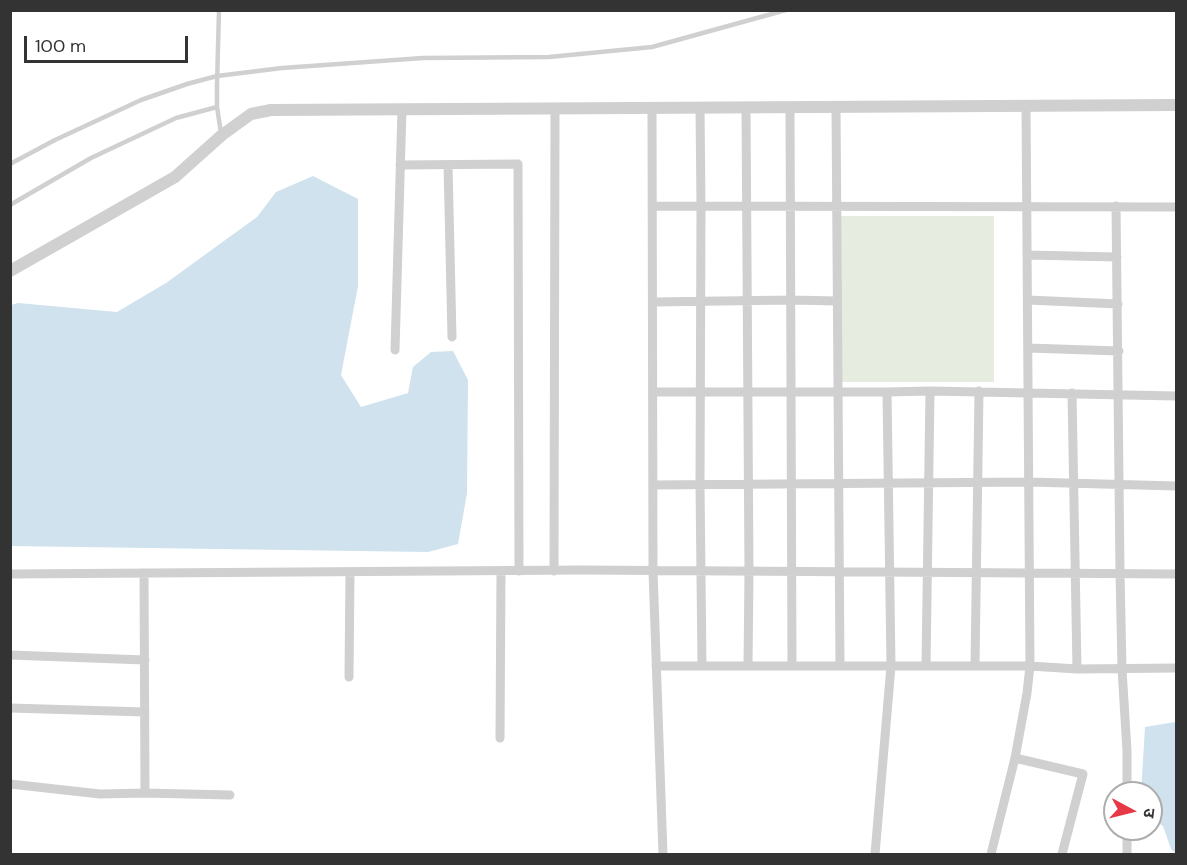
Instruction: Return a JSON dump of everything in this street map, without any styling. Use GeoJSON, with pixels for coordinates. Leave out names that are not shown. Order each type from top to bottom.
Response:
{"type":"FeatureCollection","features":[{"type":"Feature","properties":{"kind":"street"},"geometry":{"type":"LineString","coordinates":[[991,855],[1015,758],[1030,666],[1026,105]]}},
{"type":"Feature","properties":{"kind":"street"},"geometry":{"type":"LineString","coordinates":[[10,271],[175,177],[222,135],[251,114],[271,110],[1176,105]]}},
{"type":"Feature","properties":{"kind":"street"},"geometry":{"type":"LineString","coordinates":[[836,106],[840,665]]}},
{"type":"Feature","properties":{"kind":"street"},"geometry":{"type":"LineString","coordinates":[[790,107],[792,666]]}},
{"type":"Feature","properties":{"kind":"street"},"geometry":{"type":"LineString","coordinates":[[652,108],[653,571],[663,855]]}},
{"type":"Feature","properties":{"kind":"street"},"geometry":{"type":"LineString","coordinates":[[700,108],[702,666]]}},
{"type":"Feature","properties":{"kind":"street"},"geometry":{"type":"LineString","coordinates":[[746,108],[748,666]]}},
{"type":"Feature","properties":{"kind":"street"},"geometry":{"type":"LineString","coordinates":[[395,350],[402,109]]}},
{"type":"Feature","properties":{"kind":"street"},"geometry":{"type":"LineString","coordinates":[[554,571],[555,109]]}},
{"type":"Feature","properties":{"kind":"street"},"geometry":{"type":"LineString","coordinates":[[400,165],[518,164],[519,571]]}},
{"type":"Feature","properties":{"kind":"street"},"geometry":{"type":"LineString","coordinates":[[447,165],[452,337]]}},
{"type":"Feature","properties":{"kind":"street"},"geometry":{"type":"LineString","coordinates":[[652,206],[1176,207]]}},
{"type":"Feature","properties":{"kind":"street"},"geometry":{"type":"LineString","coordinates":[[1116,206],[1120,573],[1127,781]]}},
{"type":"Feature","properties":{"kind":"street"},"geometry":{"type":"LineString","coordinates":[[1027,255],[1117,257]]}},
{"type":"Feature","properties":{"kind":"street"},"geometry":{"type":"LineString","coordinates":[[1028,300],[1118,304]]}},
{"type":"Feature","properties":{"kind":"street"},"geometry":{"type":"LineString","coordinates":[[652,302],[837,301]]}},
{"type":"Feature","properties":{"kind":"street"},"geometry":{"type":"LineString","coordinates":[[1028,348],[1119,351]]}},
{"type":"Feature","properties":{"kind":"street"},"geometry":{"type":"LineString","coordinates":[[926,665],[930,391]]}},
{"type":"Feature","properties":{"kind":"street"},"geometry":{"type":"LineString","coordinates":[[653,392],[979,391],[1176,396]]}},
{"type":"Feature","properties":{"kind":"street"},"geometry":{"type":"LineString","coordinates":[[975,665],[979,391]]}},
{"type":"Feature","properties":{"kind":"street"},"geometry":{"type":"LineString","coordinates":[[875,855],[891,666],[887,392]]}},
{"type":"Feature","properties":{"kind":"street"},"geometry":{"type":"LineString","coordinates":[[1072,393],[1077,669]]}},
{"type":"Feature","properties":{"kind":"street"},"geometry":{"type":"LineString","coordinates":[[653,485],[1029,482],[1176,486]]}},
{"type":"Feature","properties":{"kind":"street"},"geometry":{"type":"LineString","coordinates":[[500,738],[501,571]]}},
{"type":"Feature","properties":{"kind":"street"},"geometry":{"type":"LineString","coordinates":[[10,574],[501,571],[1176,573]]}},
{"type":"Feature","properties":{"kind":"street"},"geometry":{"type":"LineString","coordinates":[[349,676],[350,572]]}},
{"type":"Feature","properties":{"kind":"street"},"geometry":{"type":"LineString","coordinates":[[144,573],[145,793]]}},
{"type":"Feature","properties":{"kind":"street"},"geometry":{"type":"LineString","coordinates":[[10,655],[145,660]]}},
{"type":"Feature","properties":{"kind":"street"},"geometry":{"type":"LineString","coordinates":[[656,666],[975,665],[1077,669],[1176,668]]}},
{"type":"Feature","properties":{"kind":"street"},"geometry":{"type":"LineString","coordinates":[[10,708],[145,712]]}},
{"type":"Feature","properties":{"kind":"street"},"geometry":{"type":"LineString","coordinates":[[1015,758],[1083,774],[1062,855]]}},
{"type":"Feature","properties":{"kind":"street"},"geometry":{"type":"LineString","coordinates":[[10,784],[100,794],[230,795]]}},
{"type":"Feature","properties":{"kind":"lane"},"geometry":{"type":"LineString","coordinates":[[219,10],[217,107],[222,135]]}},
{"type":"Feature","properties":{"kind":"lane"},"geometry":{"type":"LineString","coordinates":[[10,164],[55,140],[141,100],[217,76],[329,64],[423,58],[549,57],[652,47],[786,10]]}},
{"type":"Feature","properties":{"kind":"lane"},"geometry":{"type":"LineString","coordinates":[[10,205],[101,153],[176,118],[217,107]]}},
{"type":"Feature","properties":{"kind":"shaded area"},"geometry":{"type":"Polygon","coordinates":[[[836,216],[994,216],[994,382],[835,382],[836,216]]]}},
{"type":"Feature","properties":{"kind":"water"},"geometry":{"type":"Polygon","coordinates":[[[313,176],[358,199],[358,286],[341,375],[361,407],[408,393],[413,367],[431,352],[453,351],[468,380],[467,493],[458,544],[428,552],[11,546],[11,305],[18,303],[117,312],[166,283],[257,217],[276,192],[313,176]]]}},
{"type":"Feature","properties":{"kind":"water"},"geometry":{"type":"Polygon","coordinates":[[[1176,700],[1176,854],[1171,849],[1163,826],[1163,781],[1142,781],[1145,727],[1175,722],[1176,700]]]}}]}
